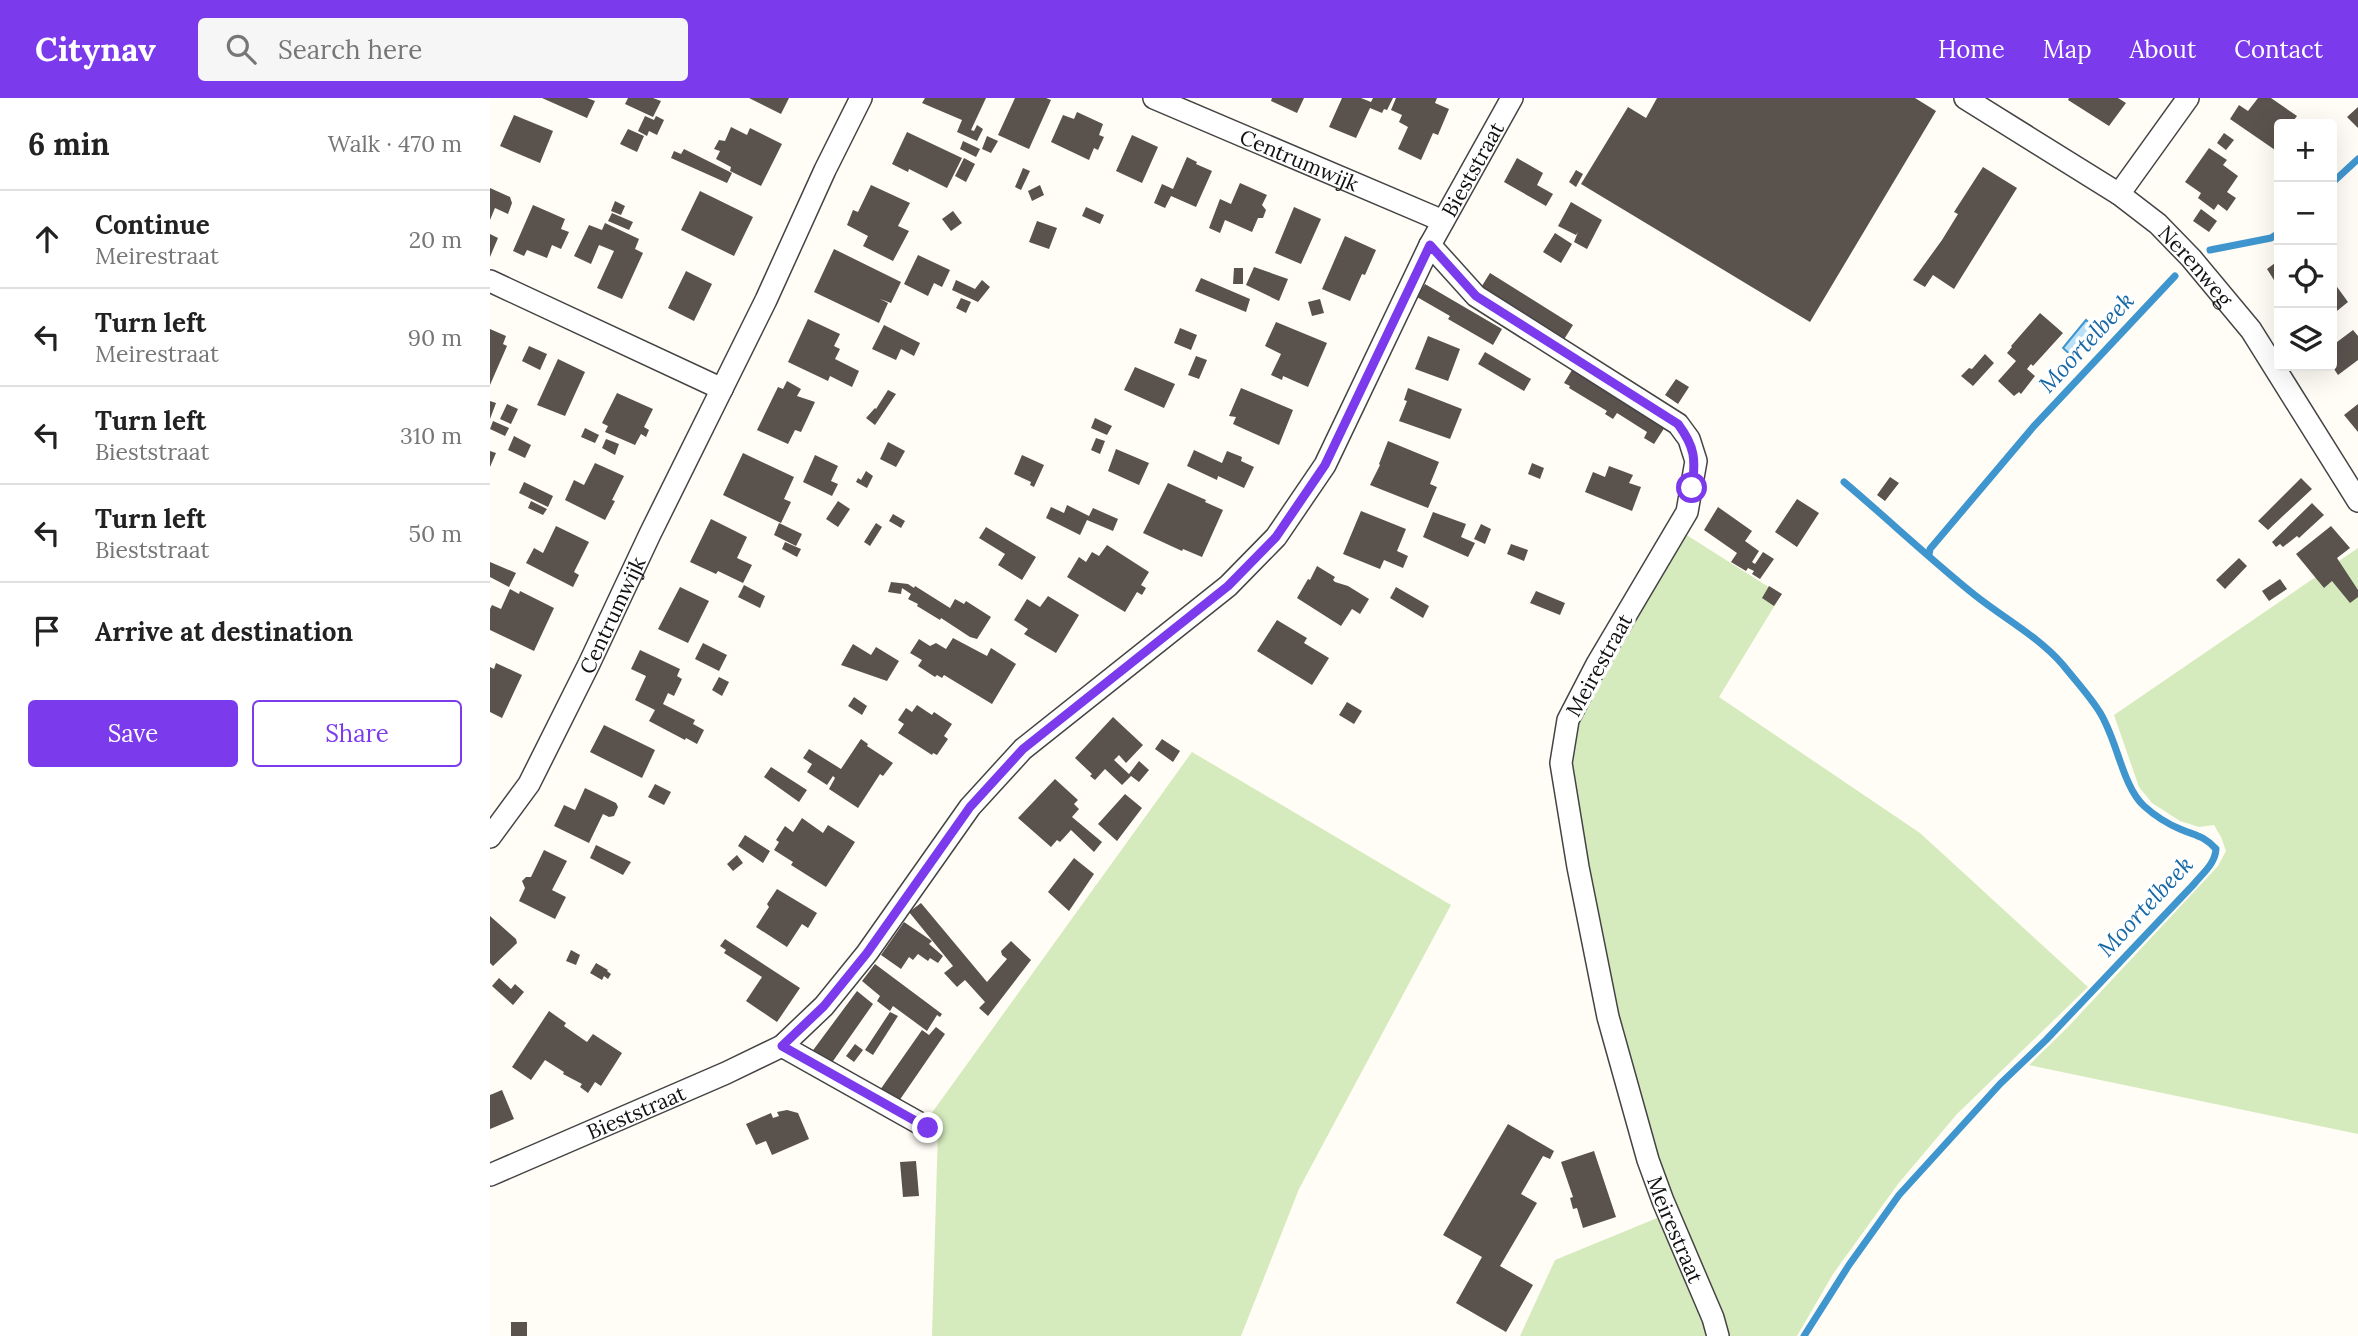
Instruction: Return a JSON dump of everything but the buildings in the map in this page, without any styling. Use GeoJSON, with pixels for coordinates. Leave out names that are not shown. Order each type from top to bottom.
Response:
{"type":"FeatureCollection","features":[{"type":"Feature","properties":{"kind":"street","name":"Centrumwijk"},"geometry":{"type":"LineString","coordinates":[[490,837],[529,784],[861,98]]}},
{"type":"Feature","properties":{"kind":"street","name":"Centrumwijk"},"geometry":{"type":"LineString","coordinates":[[1154,98],[1443,221]]}},
{"type":"Feature","properties":{"kind":"street","name":"Bieststraat"},"geometry":{"type":"LineString","coordinates":[[490,1175],[782,1046],[824,1006],[867,953],[970,807],[1023,749],[1228,586],[1276,537],[1325,465],[1430,245],[1512,98]]}},
{"type":"Feature","properties":{"kind":"street","name":"Nerenweg"},"geometry":{"type":"LineString","coordinates":[[1965,98],[2119,194],[2175,241],[2251,330],[2358,501]]}},
{"type":"Feature","properties":{"kind":"street"},"geometry":{"type":"LineString","coordinates":[[2119,194],[2188,98]]}},
{"type":"Feature","properties":{"kind":"street","name":"Meirestraat"},"geometry":{"type":"LineString","coordinates":[[1430,245],[1476,296],[1678,424],[1689,439],[1696,461],[1687,512],[1597,664],[1568,720],[1561,763],[1578,867],[1608,1017],[1648,1160],[1718,1336]]}},
{"type":"Feature","properties":{"kind":"street"},"geometry":{"type":"LineString","coordinates":[[490,281],[722,388]]}},
{"type":"Feature","properties":{"kind":"street"},"geometry":{"type":"LineString","coordinates":[[782,1046],[928,1128]]}},
{"type":"Feature","properties":{"kind":"green space"},"geometry":{"type":"Polygon","coordinates":[[[1685,534],[1781,595],[1719,697],[1920,833],[2088,987],[1957,1114],[1898,1184],[1833,1274],[1797,1336],[1729,1336],[1667,1188],[1619,1026],[1573,775],[1572,744],[1590,692],[1685,534]]]}},
{"type":"Feature","properties":{"kind":"green space"},"geometry":{"type":"Polygon","coordinates":[[[2358,548],[2358,1134],[2029,1065],[2218,866],[2226,851],[2214,825],[2199,827],[2180,821],[2152,803],[2139,787],[2114,715],[2358,548]]]}},
{"type":"Feature","properties":{"kind":"green space"},"geometry":{"type":"Polygon","coordinates":[[[1192,752],[1451,905],[1299,1189],[1241,1336],[932,1336],[938,1129],[926,1121],[1192,752]]]}},
{"type":"Feature","properties":{"kind":"green space"},"geometry":{"type":"Polygon","coordinates":[[[1662,1216],[1707,1336],[1520,1336],[1555,1260],[1662,1216]]]}},
{"type":"Feature","properties":{"kind":"water"},"geometry":{"type":"Polygon","coordinates":[[[2086,320],[2098,330],[2074,358],[2063,348],[2086,320]]]}},
{"type":"Feature","properties":{"kind":"waterway","name":"Moortelbeek"},"geometry":{"type":"LineString","coordinates":[[2333,182],[2358,159]]}},
{"type":"Feature","properties":{"kind":"waterway","name":"Moortelbeek"},"geometry":{"type":"LineString","coordinates":[[2210,250],[2274,236]]}},
{"type":"Feature","properties":{"kind":"waterway","name":"Moortelbeek"},"geometry":{"type":"LineString","coordinates":[[1929,555],[1930,549],[2034,426],[2175,276]]}},
{"type":"Feature","properties":{"kind":"waterway","name":"Moortelbeek"},"geometry":{"type":"LineString","coordinates":[[1804,1336],[1849,1265],[1899,1195],[2000,1084],[2046,1040],[2194,884],[2211,864],[2216,849],[2203,838],[2161,819],[2136,797],[2099,711],[2054,655],[1959,582],[1844,482]]}},
{"type":"Feature","properties":{"kind":"route"},"geometry":{"type":"LineString","coordinates":[[928,1128],[782,1046],[824,1006],[867,953],[970,807],[1023,749],[1228,586],[1276,537],[1325,465],[1430,245],[1476,296],[1678,424],[1689,439],[1696,461],[1692,488]]}}]}
